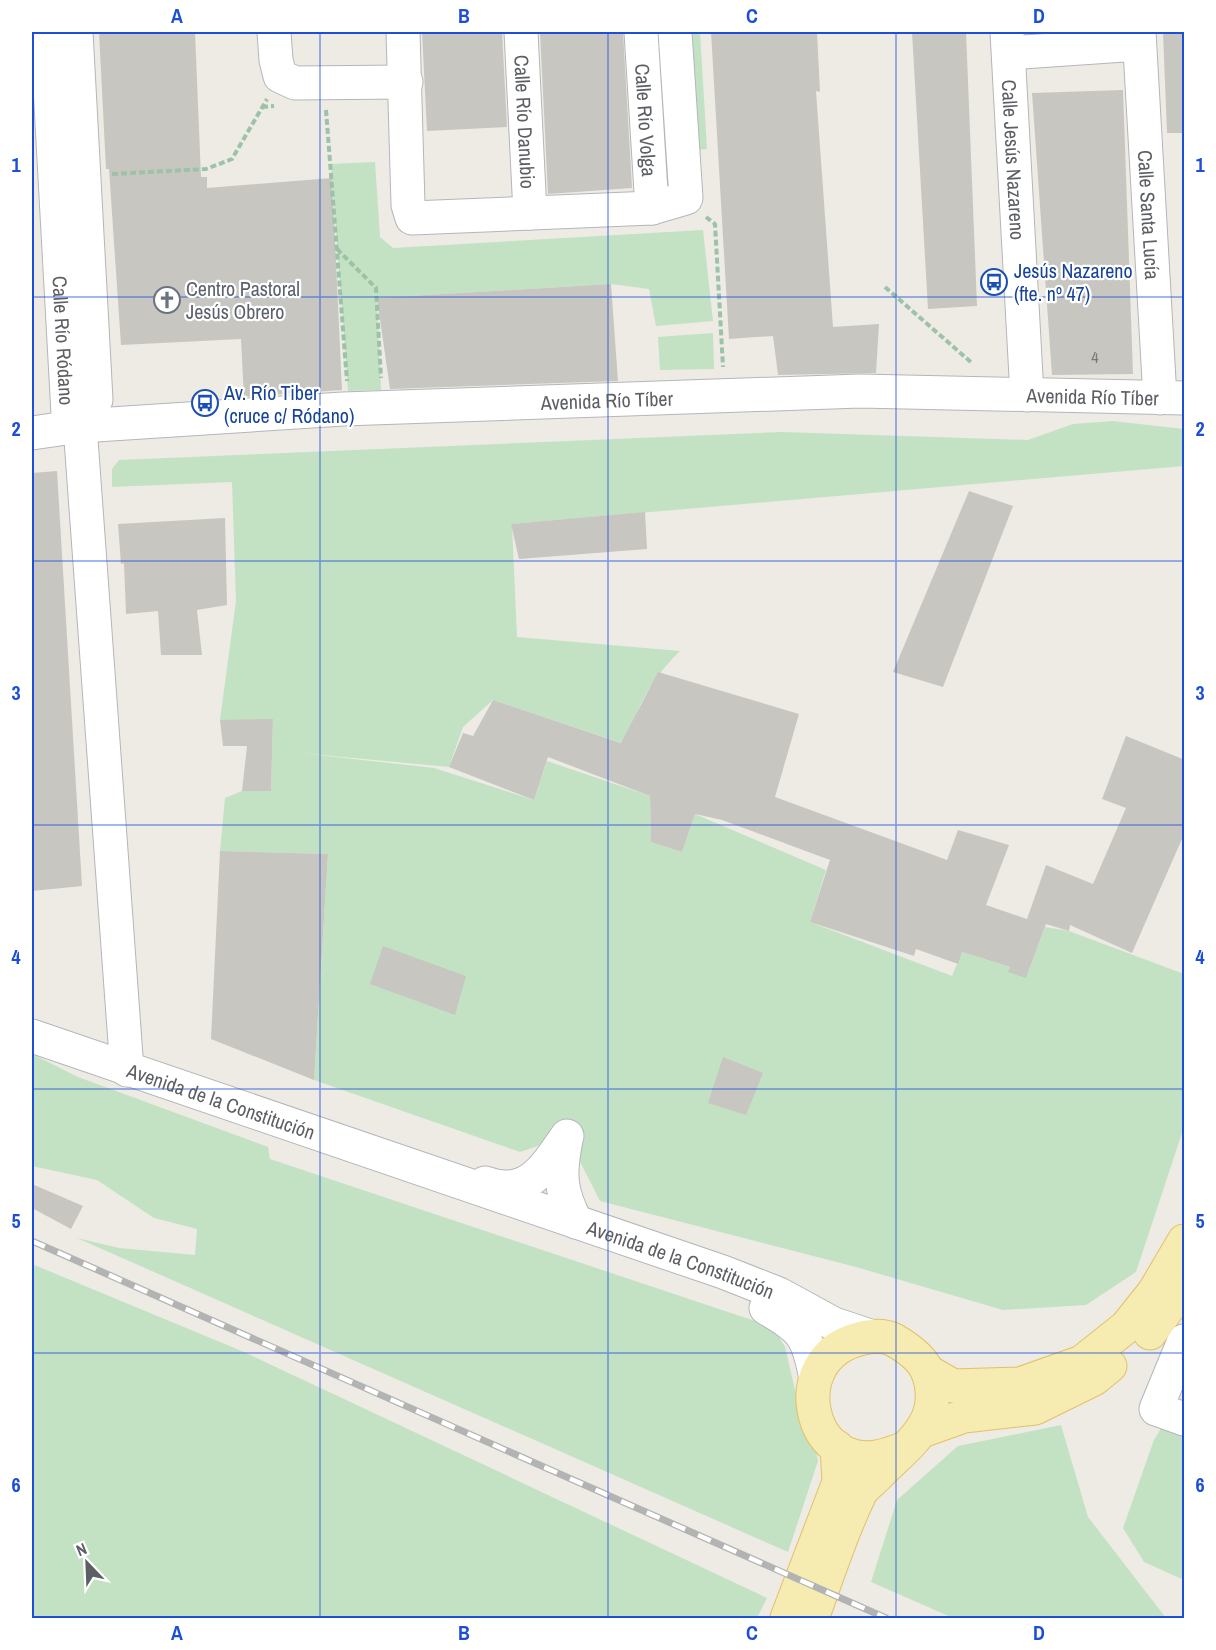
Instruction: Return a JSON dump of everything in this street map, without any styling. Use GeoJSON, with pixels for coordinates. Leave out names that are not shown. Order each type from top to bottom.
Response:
{"type":"FeatureCollection","features":[{"type":"Feature","properties":{"kind":"main road"},"geometry":{"type":"LineString","coordinates":[[927,1371],[953,1386],[1020,1384],[1082,1362],[1126,1327],[1154,1292],[1185,1241]]}},
{"type":"Feature","properties":{"kind":"main road"},"geometry":{"type":"LineString","coordinates":[[812,1618],[860,1493],[912,1440],[932,1410],[933,1389],[927,1371],[911,1350],[891,1339],[870,1336],[843,1343],[824,1359],[815,1374],[811,1395],[814,1416],[825,1436],[837,1447],[852,1454],[875,1457],[912,1440],[964,1416],[1035,1408],[1094,1379],[1147,1337],[1185,1286]]}},
{"type":"Feature","properties":{"kind":"main road"},"geometry":{"type":"LineString","coordinates":[[787,1618],[839,1482],[837,1447]]}},
{"type":"Feature","properties":{"kind":"street","name":"Calle Río Ródano"},"geometry":{"type":"LineString","coordinates":[[47,32],[68,414],[80,426],[96,400],[76,32]]}},
{"type":"Feature","properties":{"kind":"street"},"geometry":{"type":"LineString","coordinates":[[274,32],[276,60],[280,76],[295,83],[406,82]]}},
{"type":"Feature","properties":{"kind":"street"},"geometry":{"type":"LineString","coordinates":[[403,32],[408,205],[412,218],[652,208]]}},
{"type":"Feature","properties":{"kind":"street","name":"Calle Río Danubio"},"geometry":{"type":"LineString","coordinates":[[521,32],[530,213]]}},
{"type":"Feature","properties":{"kind":"street","name":"Calle Río Volga"},"geometry":{"type":"LineString","coordinates":[[641,32],[652,208],[686,198],[675,32]]}},
{"type":"Feature","properties":{"kind":"street"},"geometry":{"type":"LineString","coordinates":[[1008,42],[1139,38]]}},
{"type":"Feature","properties":{"kind":"street","name":"Calle Santa Lucía"},"geometry":{"type":"LineString","coordinates":[[1139,38],[1172,398]]}},
{"type":"Feature","properties":{"kind":"street","name":"Calle Jesús Nazareno"},"geometry":{"type":"LineString","coordinates":[[1008,42],[1027,395]]}},
{"type":"Feature","properties":{"kind":"street","name":"Avenida Río Tíber"},"geometry":{"type":"LineString","coordinates":[[32,434],[80,426],[343,409],[860,391],[1172,398]]}},
{"type":"Feature","properties":{"kind":"street"},"geometry":{"type":"LineString","coordinates":[[32,1036],[127,1070],[80,426]]}},
{"type":"Feature","properties":{"kind":"street","name":"Avenida de la Constitución"},"geometry":{"type":"LineString","coordinates":[[127,1070],[723,1272],[779,1294],[834,1324],[870,1336]]}},
{"type":"Feature","properties":{"kind":"street","name":"Avenida de la Constitución"},"geometry":{"type":"LineString","coordinates":[[127,1070],[259,1135],[766,1308],[799,1328],[810,1349],[815,1374]]}},
{"type":"Feature","properties":{"kind":"street"},"geometry":{"type":"LineString","coordinates":[[347,1144],[389,1146],[495,1187],[520,1185],[539,1175],[567,1136],[560,1170],[565,1201],[576,1222]]}},
{"type":"Feature","properties":{"kind":"street"},"geometry":{"type":"LineString","coordinates":[[1170,1414],[1185,1341]]}},
{"type":"Feature","properties":{"kind":"path"},"geometry":{"type":"LineString","coordinates":[[107,174],[206,169],[232,159],[280,76]]}},
{"type":"Feature","properties":{"kind":"path"},"geometry":{"type":"LineString","coordinates":[[326,104],[346,368]]}},
{"type":"Feature","properties":{"kind":"path"},"geometry":{"type":"LineString","coordinates":[[715,224],[724,376]]}},
{"type":"Feature","properties":{"kind":"path"},"geometry":{"type":"LineString","coordinates":[[337,249],[376,288],[381,390]]}},
{"type":"Feature","properties":{"kind":"path"},"geometry":{"type":"LineString","coordinates":[[885,287],[975,367]]}},
{"type":"Feature","properties":{"kind":"green space"},"geometry":{"type":"Polygon","coordinates":[[[681,32],[700,32],[707,149],[688,151],[681,32]]]}},
{"type":"Feature","properties":{"kind":"green space"},"geometry":{"type":"Polygon","coordinates":[[[375,162],[380,237],[393,248],[703,230],[713,321],[656,326],[649,289],[611,284],[377,298],[381,390],[348,391],[331,164],[375,162]]]}},
{"type":"Feature","properties":{"kind":"green space"},"geometry":{"type":"Polygon","coordinates":[[[713,333],[714,369],[660,370],[658,337],[713,333]]]}},
{"type":"Feature","properties":{"kind":"green space"},"geometry":{"type":"Polygon","coordinates":[[[1113,421],[1184,429],[1184,466],[512,524],[517,637],[680,651],[661,671],[646,694],[635,718],[628,745],[493,700],[463,727],[449,767],[300,753],[434,768],[534,800],[547,761],[650,796],[651,842],[682,852],[695,814],[826,870],[810,922],[952,976],[962,952],[1028,973],[1045,927],[1069,931],[1184,974],[1184,1127],[1136,1272],[1086,1305],[1003,1310],[856,1267],[600,1201],[567,1136],[520,1152],[314,1080],[328,854],[220,851],[225,798],[242,791],[271,791],[273,720],[220,720],[236,601],[232,482],[112,487],[112,469],[119,460],[782,432],[1028,440],[1073,424],[1113,421]]]}},
{"type":"Feature","properties":{"kind":"green space"},"geometry":{"type":"Polygon","coordinates":[[[32,1054],[78,1077],[268,1147],[270,1159],[764,1324],[779,1337],[785,1347],[804,1428],[815,1445],[818,1461],[788,1552],[77,1238],[119,1248],[195,1255],[197,1229],[154,1218],[97,1180],[32,1166],[32,1054]]]}},
{"type":"Feature","properties":{"kind":"green space"},"geometry":{"type":"Polygon","coordinates":[[[32,1264],[244,1352],[767,1598],[757,1618],[32,1618],[32,1264]]]}},
{"type":"Feature","properties":{"kind":"green space"},"geometry":{"type":"Polygon","coordinates":[[[1167,1418],[1184,1425],[1184,1580],[1144,1562],[1123,1528],[1154,1440],[1167,1418]]]}},
{"type":"Feature","properties":{"kind":"green space"},"geometry":{"type":"Polygon","coordinates":[[[1061,1425],[1088,1517],[1166,1618],[953,1618],[871,1582],[897,1500],[958,1446],[1061,1425]]]}},
{"type":"Feature","properties":{"kind":"building"},"geometry":{"type":"Polygon","coordinates":[[[99,32],[195,32],[201,177],[207,177],[207,188],[332,178],[342,390],[244,397],[241,339],[121,345],[109,169],[106,169],[99,32]]]}},
{"type":"Feature","properties":{"kind":"building"},"geometry":{"type":"Polygon","coordinates":[[[422,32],[502,32],[507,127],[427,131],[422,32]]]}},
{"type":"Feature","properties":{"kind":"building"},"geometry":{"type":"Polygon","coordinates":[[[540,32],[623,32],[632,188],[548,194],[540,32]]]}},
{"type":"Feature","properties":{"kind":"building"},"geometry":{"type":"Polygon","coordinates":[[[711,32],[817,32],[820,92],[816,91],[833,327],[879,324],[876,373],[778,375],[773,336],[729,339],[711,32]]]}},
{"type":"Feature","properties":{"kind":"building"},"geometry":{"type":"Polygon","coordinates":[[[912,32],[966,32],[977,306],[928,309],[912,32]]]}},
{"type":"Feature","properties":{"kind":"building"},"geometry":{"type":"Polygon","coordinates":[[[1163,32],[1185,32],[1185,133],[1167,133],[1163,32]]]}},
{"type":"Feature","properties":{"kind":"building"},"geometry":{"type":"Polygon","coordinates":[[[1123,90],[1133,374],[1052,375],[1032,93],[1123,90]]]}},
{"type":"Feature","properties":{"kind":"building"},"geometry":{"type":"Polygon","coordinates":[[[611,284],[618,381],[390,389],[377,298],[611,284]]]}},
{"type":"Feature","properties":{"kind":"building"},"geometry":{"type":"Polygon","coordinates":[[[57,471],[82,886],[32,891],[32,473],[57,471]]]}},
{"type":"Feature","properties":{"kind":"building"},"geometry":{"type":"Polygon","coordinates":[[[969,491],[1013,506],[943,687],[893,672],[969,491]]]}},
{"type":"Feature","properties":{"kind":"building"},"geometry":{"type":"Polygon","coordinates":[[[645,512],[647,549],[519,559],[511,524],[645,512]]]}},
{"type":"Feature","properties":{"kind":"building"},"geometry":{"type":"Polygon","coordinates":[[[225,518],[227,605],[197,610],[202,655],[161,655],[158,611],[126,614],[124,563],[121,564],[118,524],[225,518]]]}},
{"type":"Feature","properties":{"kind":"building"},"geometry":{"type":"Polygon","coordinates":[[[658,672],[799,714],[775,797],[947,860],[958,830],[1009,845],[986,905],[1027,919],[1046,865],[1093,884],[1126,808],[1102,799],[1126,736],[1185,760],[1185,832],[1132,953],[1070,925],[1069,931],[1046,924],[1026,978],[1008,972],[1010,967],[962,952],[958,964],[916,949],[914,956],[810,922],[830,860],[722,820],[695,814],[682,852],[651,842],[650,796],[548,757],[534,800],[449,767],[463,733],[473,736],[493,700],[621,743],[658,672]]]}},
{"type":"Feature","properties":{"kind":"building"},"geometry":{"type":"Polygon","coordinates":[[[273,719],[271,791],[242,791],[247,746],[223,746],[220,720],[273,719]]]}},
{"type":"Feature","properties":{"kind":"building"},"geometry":{"type":"Polygon","coordinates":[[[220,851],[328,854],[314,1080],[211,1039],[220,851]]]}},
{"type":"Feature","properties":{"kind":"building"},"geometry":{"type":"Polygon","coordinates":[[[383,946],[466,976],[455,1015],[370,984],[383,946]]]}},
{"type":"Feature","properties":{"kind":"building"},"geometry":{"type":"Polygon","coordinates":[[[723,1057],[763,1073],[746,1115],[708,1103],[723,1057]]]}},
{"type":"Feature","properties":{"kind":"building"},"geometry":{"type":"Polygon","coordinates":[[[32,1184],[83,1206],[71,1229],[32,1208],[32,1184]]]}},
{"type":"Feature","properties":{"kind":"railway"},"geometry":{"type":"LineString","coordinates":[[32,1241],[886,1618]]}},
{"type":"Feature","properties":{"kind":"place","name":"Jesús Nazareno (fte. nº 47)"},"geometry":{"type":"Point","coordinates":[994,282]}},
{"type":"Feature","properties":{"kind":"place","name":"Centro Pastoral Jesús Obrero"},"geometry":{"type":"Point","coordinates":[167,300]}},
{"type":"Feature","properties":{"kind":"place","name":"Av. Río Tiber (cruce c/ Ródano)"},"geometry":{"type":"Point","coordinates":[205,403]}}]}
